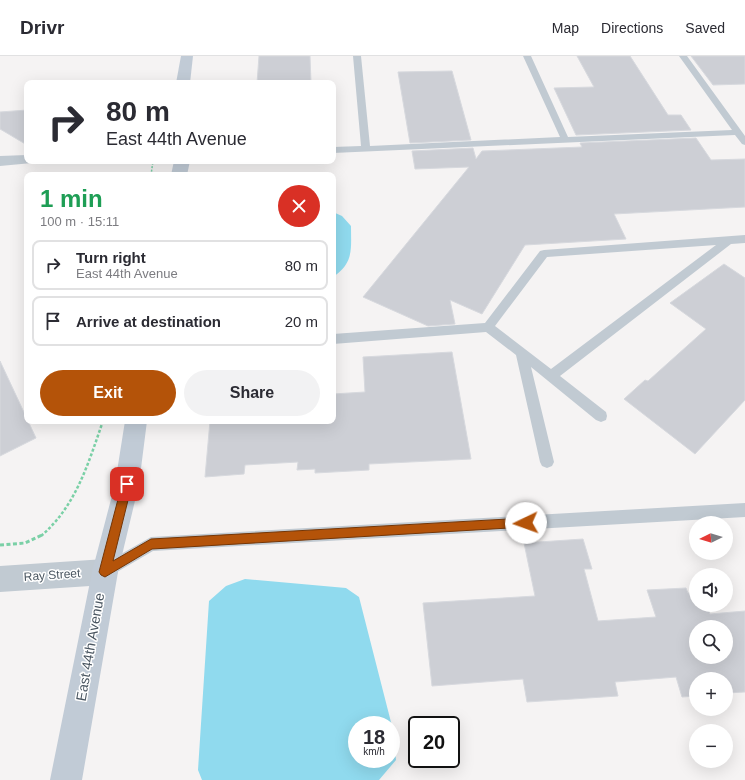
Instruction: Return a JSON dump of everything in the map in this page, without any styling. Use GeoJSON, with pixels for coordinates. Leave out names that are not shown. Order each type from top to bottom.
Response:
{"type":"FeatureCollection","features":[{"type":"Feature","properties":{"kind":"street"},"geometry":{"type":"LineString","coordinates":[[183,80],[187,56]]}},
{"type":"Feature","properties":{"kind":"street"},"geometry":{"type":"LineString","coordinates":[[0,161],[24,160]]}},
{"type":"Feature","properties":{"kind":"street","name":"East 44th Avenue"},"geometry":{"type":"LineString","coordinates":[[66,780],[105,572],[127,484],[136,424]]}},
{"type":"Feature","properties":{"kind":"street","name":"Ray Street"},"geometry":{"type":"LineString","coordinates":[[0,579],[105,572]]}},
{"type":"Feature","properties":{"kind":"lane"},"geometry":{"type":"LineString","coordinates":[[357,56],[366,148]]}},
{"type":"Feature","properties":{"kind":"lane"},"geometry":{"type":"LineString","coordinates":[[527,56],[565,139]]}},
{"type":"Feature","properties":{"kind":"lane"},"geometry":{"type":"LineString","coordinates":[[683,56],[745,142]]}},
{"type":"Feature","properties":{"kind":"lane"},"geometry":{"type":"LineString","coordinates":[[336,150],[737,132]]}},
{"type":"Feature","properties":{"kind":"lane"},"geometry":{"type":"LineString","coordinates":[[488,327],[544,254],[745,239]]}},
{"type":"Feature","properties":{"kind":"lane"},"geometry":{"type":"LineString","coordinates":[[551,376],[729,240]]}},
{"type":"Feature","properties":{"kind":"lane"},"geometry":{"type":"LineString","coordinates":[[336,339],[488,327],[601,416]]}},
{"type":"Feature","properties":{"kind":"lane"},"geometry":{"type":"LineString","coordinates":[[521,353],[547,462]]}},
{"type":"Feature","properties":{"kind":"lane"},"geometry":{"type":"LineString","coordinates":[[105,572],[151,544],[745,510]]}},
{"type":"Feature","properties":{"kind":"path"},"geometry":{"type":"LineString","coordinates":[[0,545],[26,543],[45,534],[58,521],[74,497],[102,424]]}},
{"type":"Feature","properties":{"kind":"water"},"geometry":{"type":"Polygon","coordinates":[[[336,213],[342,216],[351,226],[350,255],[348,261],[336,275],[336,213]]]}},
{"type":"Feature","properties":{"kind":"water"},"geometry":{"type":"Polygon","coordinates":[[[245,579],[346,588],[359,597],[389,716],[348,716],[348,768],[389,768],[379,780],[202,780],[198,770],[209,601],[226,586],[245,579]]]}},
{"type":"Feature","properties":{"kind":"building"},"geometry":{"type":"Polygon","coordinates":[[[259,56],[310,56],[311,80],[257,80],[259,56]]]}},
{"type":"Feature","properties":{"kind":"building"},"geometry":{"type":"Polygon","coordinates":[[[577,56],[630,56],[668,115],[681,115],[691,130],[576,135],[554,88],[594,87],[577,56]]]}},
{"type":"Feature","properties":{"kind":"building"},"geometry":{"type":"Polygon","coordinates":[[[691,56],[745,56],[745,84],[713,85],[691,56]]]}},
{"type":"Feature","properties":{"kind":"building"},"geometry":{"type":"Polygon","coordinates":[[[452,71],[471,140],[410,143],[398,72],[452,71]]]}},
{"type":"Feature","properties":{"kind":"building"},"geometry":{"type":"Polygon","coordinates":[[[24,110],[24,143],[0,129],[0,112],[24,110]]]}},
{"type":"Feature","properties":{"kind":"building"},"geometry":{"type":"Polygon","coordinates":[[[696,138],[711,160],[745,159],[745,207],[614,214],[626,239],[525,245],[482,314],[450,300],[455,324],[428,326],[363,297],[469,167],[415,169],[412,151],[473,148],[476,159],[482,151],[582,147],[580,143],[696,138]]]}},
{"type":"Feature","properties":{"kind":"building"},"geometry":{"type":"Polygon","coordinates":[[[724,264],[745,278],[745,400],[695,454],[624,399],[645,380],[648,381],[706,329],[670,303],[724,264]]]}},
{"type":"Feature","properties":{"kind":"building"},"geometry":{"type":"Polygon","coordinates":[[[452,352],[471,459],[369,464],[369,470],[315,473],[315,469],[297,470],[298,462],[245,465],[244,474],[205,477],[210,424],[336,424],[336,394],[365,392],[363,357],[452,352]]]}},
{"type":"Feature","properties":{"kind":"building"},"geometry":{"type":"Polygon","coordinates":[[[0,361],[24,412],[24,424],[29,424],[36,438],[0,456],[0,361]]]}},
{"type":"Feature","properties":{"kind":"building"},"geometry":{"type":"Polygon","coordinates":[[[583,539],[592,569],[584,569],[598,621],[656,617],[647,590],[686,588],[689,593],[689,612],[709,612],[710,614],[745,611],[745,692],[733,693],[733,672],[689,672],[689,696],[682,697],[676,677],[615,682],[618,696],[527,702],[523,679],[432,686],[423,603],[535,596],[524,543],[583,539]]]}},
{"type":"Feature","properties":{"kind":"route"},"geometry":{"type":"LineString","coordinates":[[127,484],[105,572],[151,544],[526,523]]}}]}
